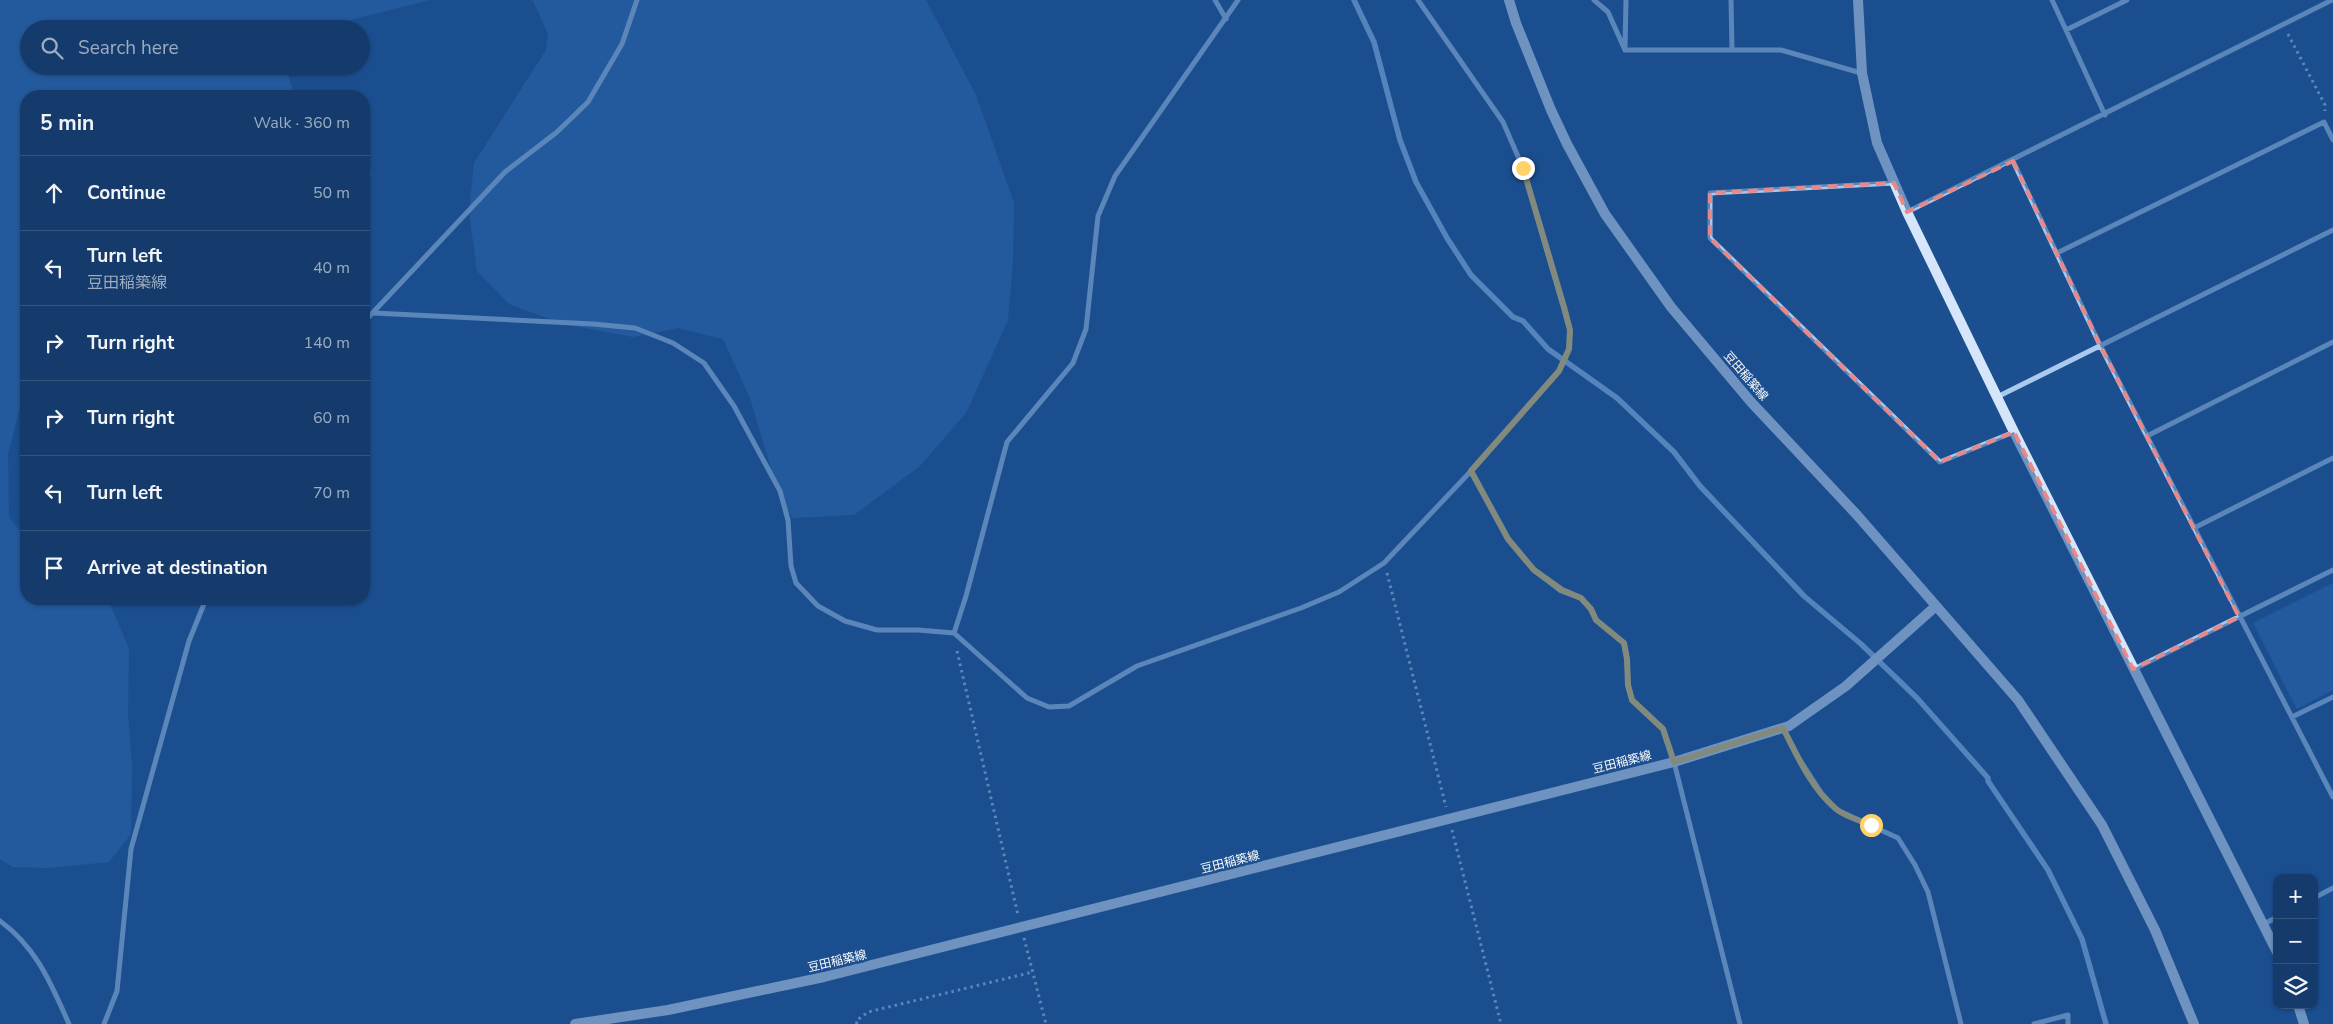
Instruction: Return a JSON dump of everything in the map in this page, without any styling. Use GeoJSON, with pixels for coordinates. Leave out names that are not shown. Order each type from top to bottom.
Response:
{"type":"FeatureCollection","features":[{"type":"Feature","properties":{"kind":"main road","name":"豆田稲築線"},"geometry":{"type":"LineString","coordinates":[[575,1024],[668,1010],[824,977],[1674,762],[1786,727],[1846,686],[1936,606],[1857,515],[1738,387],[1671,307],[1605,214],[1551,110],[1516,23],[1509,0]]}},
{"type":"Feature","properties":{"kind":"main road"},"geometry":{"type":"LineString","coordinates":[[1858,0],[1862,73],[1877,143],[1894,183],[2014,432],[2273,943]]}},
{"type":"Feature","properties":{"kind":"main road"},"geometry":{"type":"LineString","coordinates":[[1936,606],[2018,700],[2102,824],[2156,930],[2194,1024]]}},
{"type":"Feature","properties":{"kind":"main road"},"geometry":{"type":"LineString","coordinates":[[2299,1009],[2304,1024]]}},
{"type":"Feature","properties":{"kind":"street"},"geometry":{"type":"LineString","coordinates":[[370,317],[505,172],[557,132],[588,102],[622,44],[637,0]]}},
{"type":"Feature","properties":{"kind":"street"},"geometry":{"type":"LineString","coordinates":[[1216,0],[1226,19]]}},
{"type":"Feature","properties":{"kind":"street"},"geometry":{"type":"LineString","coordinates":[[954,633],[966,596],[1006,442],[1073,362],[1086,329],[1098,216],[1115,176],[1178,88],[1208,40],[1226,19],[1238,0]]}},
{"type":"Feature","properties":{"kind":"street"},"geometry":{"type":"LineString","coordinates":[[374,313],[575,323],[635,328],[673,343],[704,362],[734,406],[780,492],[788,520],[791,566],[796,583],[818,606],[845,621],[877,630],[918,630],[954,633],[1026,698],[1049,707],[1069,706],[1138,666],[1331,595],[1384,563],[1471,471],[1559,371],[1569,349],[1570,330],[1523,168],[1503,122],[1418,0]]}},
{"type":"Feature","properties":{"kind":"street"},"geometry":{"type":"LineString","coordinates":[[1594,0],[1608,12],[1625,50]]}},
{"type":"Feature","properties":{"kind":"street"},"geometry":{"type":"LineString","coordinates":[[1625,50],[1626,0]]}},
{"type":"Feature","properties":{"kind":"street"},"geometry":{"type":"LineString","coordinates":[[1730,0],[1732,49]]}},
{"type":"Feature","properties":{"kind":"street"},"geometry":{"type":"LineString","coordinates":[[2052,0],[2105,114]]}},
{"type":"Feature","properties":{"kind":"street"},"geometry":{"type":"LineString","coordinates":[[2066,30],[2127,0]]}},
{"type":"Feature","properties":{"kind":"street"},"geometry":{"type":"LineString","coordinates":[[1907,212],[2013,161],[2332,0]]}},
{"type":"Feature","properties":{"kind":"street"},"geometry":{"type":"LineString","coordinates":[[1625,50],[1781,50],[1862,73]]}},
{"type":"Feature","properties":{"kind":"street"},"geometry":{"type":"LineString","coordinates":[[2057,253],[2324,122],[2333,140]]}},
{"type":"Feature","properties":{"kind":"street"},"geometry":{"type":"LineString","coordinates":[[2013,161],[2100,345],[2333,797]]}},
{"type":"Feature","properties":{"kind":"street"},"geometry":{"type":"LineString","coordinates":[[1894,183],[1710,194],[1710,238],[1940,462],[2014,432]]}},
{"type":"Feature","properties":{"kind":"street"},"geometry":{"type":"LineString","coordinates":[[1997,397],[2333,230]]}},
{"type":"Feature","properties":{"kind":"street"},"geometry":{"type":"LineString","coordinates":[[2147,436],[2333,342]]}},
{"type":"Feature","properties":{"kind":"street"},"geometry":{"type":"LineString","coordinates":[[2194,528],[2333,458]]}},
{"type":"Feature","properties":{"kind":"street"},"geometry":{"type":"LineString","coordinates":[[1471,471],[1508,539],[1534,570],[1562,590],[1581,598],[1591,609],[1596,620],[1624,643],[1628,685],[1632,700],[1663,729],[1674,762],[1740,1024]]}},
{"type":"Feature","properties":{"kind":"street"},"geometry":{"type":"LineString","coordinates":[[2133,669],[2333,570]]}},
{"type":"Feature","properties":{"kind":"street"},"geometry":{"type":"LineString","coordinates":[[104,1024],[117,991],[131,849],[189,641],[204,605]]}},
{"type":"Feature","properties":{"kind":"street"},"geometry":{"type":"LineString","coordinates":[[2292,717],[2333,696]]}},
{"type":"Feature","properties":{"kind":"street"},"geometry":{"type":"LineString","coordinates":[[1786,727],[1798,758],[1822,794],[1837,810],[1898,838],[1915,866],[1928,892],[1961,1024]]}},
{"type":"Feature","properties":{"kind":"street"},"geometry":{"type":"LineString","coordinates":[[2318,896],[2333,888]]}},
{"type":"Feature","properties":{"kind":"street"},"geometry":{"type":"LineString","coordinates":[[2264,924],[2273,919]]}},
{"type":"Feature","properties":{"kind":"street"},"geometry":{"type":"LineString","coordinates":[[0,921],[18,934],[45,972],[69,1024]]}},
{"type":"Feature","properties":{"kind":"street"},"geometry":{"type":"LineString","coordinates":[[2034,1024],[2068,1015],[2068,1024]]}},
{"type":"Feature","properties":{"kind":"path"},"geometry":{"type":"LineString","coordinates":[[2283,25],[2325,105],[2324,122]]}},
{"type":"Feature","properties":{"kind":"path"},"geometry":{"type":"LineString","coordinates":[[1384,563],[1501,1024]]}},
{"type":"Feature","properties":{"kind":"path"},"geometry":{"type":"LineString","coordinates":[[954,633],[960,672],[1046,1024]]}},
{"type":"Feature","properties":{"kind":"path"},"geometry":{"type":"LineString","coordinates":[[857,1024],[856,1021],[868,1012],[1033,972]]}},
{"type":"Feature","properties":{"kind":"highlighted area"},"geometry":{"type":"Polygon","coordinates":[[[2013,161],[2100,345],[2239,617],[2133,669],[2014,432],[1940,462],[1710,238],[1710,193],[1894,183],[1907,212],[2013,161]]]}},
{"type":"Feature","properties":{"kind":"shaded area"},"geometry":{"type":"Polygon","coordinates":[[[0,0],[430,0],[350,20],[20,20],[20,75],[288,75],[292,90],[20,90],[20,407],[8,454],[9,517],[20,531],[20,605],[111,606],[129,649],[128,714],[132,766],[131,834],[109,862],[48,868],[13,867],[0,859],[0,0]]]}},
{"type":"Feature","properties":{"kind":"shaded area"},"geometry":{"type":"Polygon","coordinates":[[[530,0],[926,0],[976,95],[1014,203],[1013,261],[1008,320],[966,413],[920,466],[854,515],[793,518],[781,502],[750,398],[723,339],[678,328],[633,337],[563,324],[509,304],[477,271],[469,212],[474,163],[546,50],[548,34],[533,1],[530,0]]]}},
{"type":"Feature","properties":{"kind":"shaded area"},"geometry":{"type":"Polygon","coordinates":[[[2333,583],[2333,690],[2297,709],[2253,623],[2333,583]]]}},
{"type":"Feature","properties":{"kind":"waterway"},"geometry":{"type":"LineString","coordinates":[[1354,0],[1374,42],[1400,140],[1416,182],[1447,238],[1471,275],[1513,317],[1523,321],[1548,349],[1617,398],[1674,452],[1700,486],[1804,596],[1861,644],[1917,698],[1988,778],[1988,781],[2048,870],[2082,939],[2106,1024]]}},
{"type":"Feature","properties":{"kind":"route"},"geometry":{"type":"LineString","coordinates":[[1523,168],[1570,330],[1569,349],[1559,371],[1471,471],[1508,539],[1534,570],[1562,590],[1581,598],[1591,609],[1596,620],[1624,643],[1628,685],[1632,700],[1663,729],[1674,762],[1783,728],[1798,758],[1822,794],[1837,810],[1871,825]]}}]}
